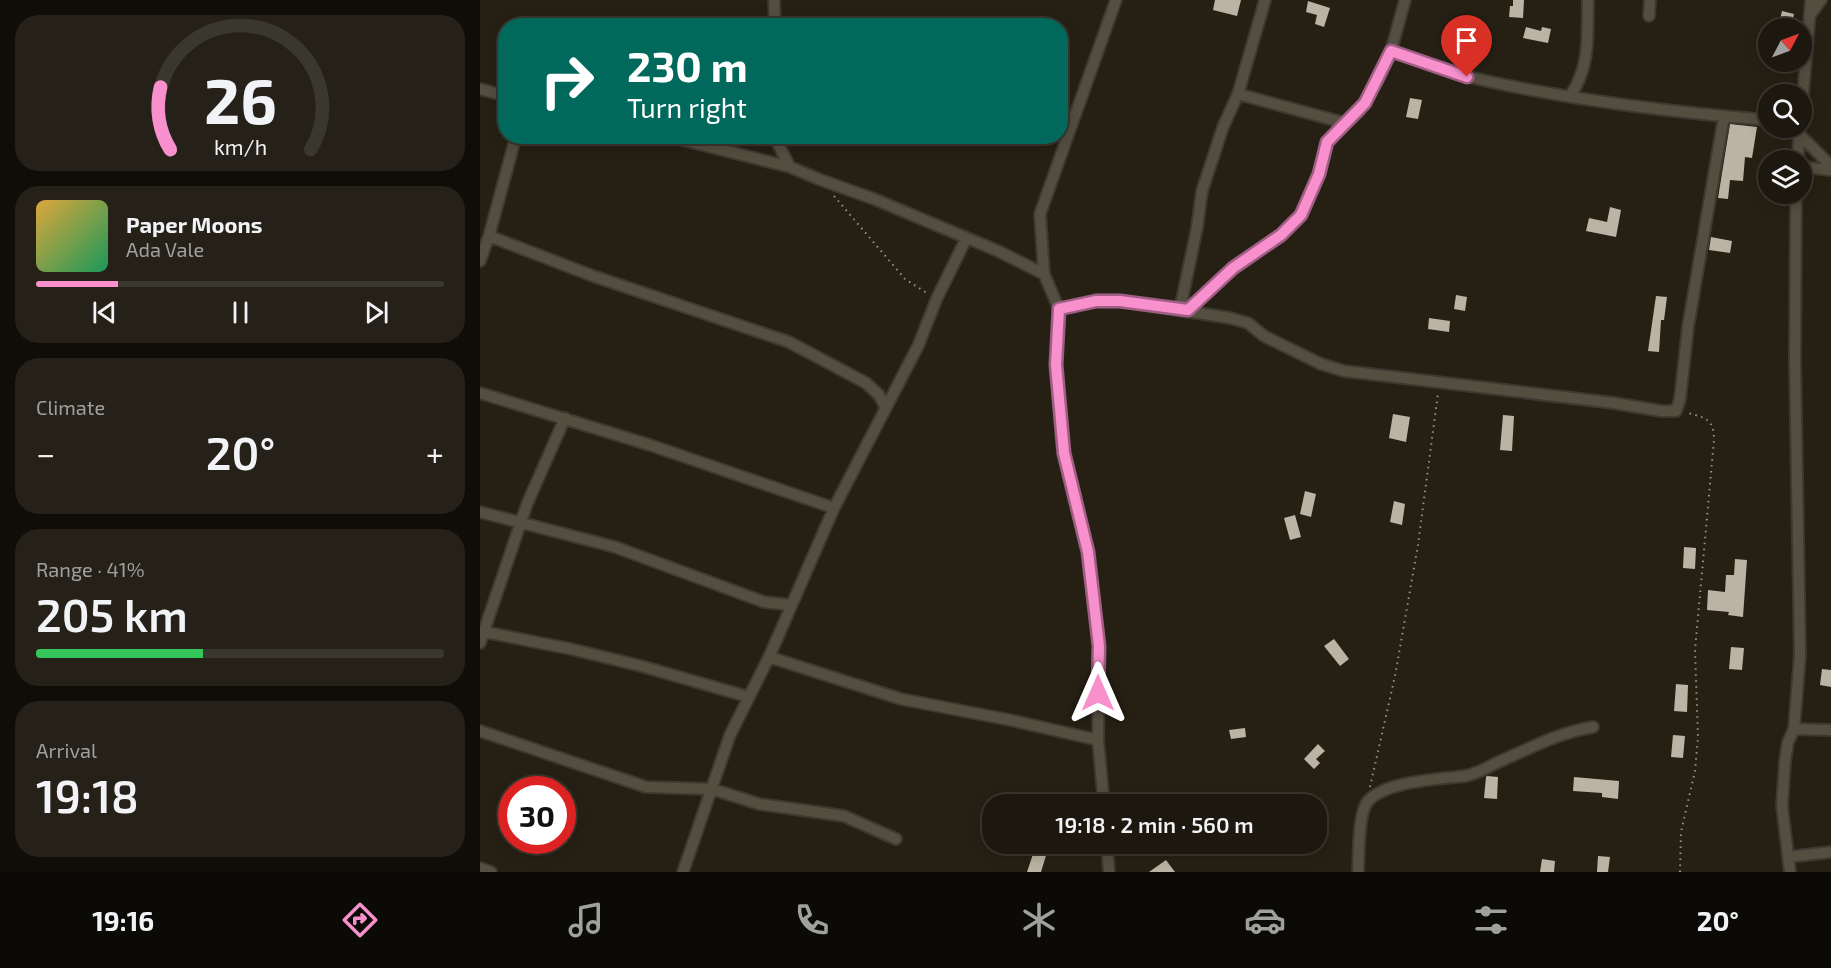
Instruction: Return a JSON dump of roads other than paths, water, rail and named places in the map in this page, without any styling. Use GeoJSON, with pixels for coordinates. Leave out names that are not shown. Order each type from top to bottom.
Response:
{"type":"FeatureCollection","features":[{"type":"Feature","properties":{"kind":"street"},"geometry":{"type":"LineString","coordinates":[[774,0],[775,18]]}},
{"type":"Feature","properties":{"kind":"street"},"geometry":{"type":"LineString","coordinates":[[1068,135],[1116,0]]}},
{"type":"Feature","properties":{"kind":"street"},"geometry":{"type":"LineString","coordinates":[[1184,310],[1202,191],[1222,127],[1238,94],[1265,0]]}},
{"type":"Feature","properties":{"kind":"street"},"geometry":{"type":"LineString","coordinates":[[1184,310],[1233,268],[1291,227],[1301,215],[1319,174],[1327,142],[1365,103],[1391,51],[1405,0]]}},
{"type":"Feature","properties":{"kind":"street"},"geometry":{"type":"LineString","coordinates":[[1570,96],[1580,82],[1585,62],[1588,0]]}},
{"type":"Feature","properties":{"kind":"street"},"geometry":{"type":"LineString","coordinates":[[1649,16],[1650,0]]}},
{"type":"Feature","properties":{"kind":"street"},"geometry":{"type":"LineString","coordinates":[[1804,84],[1811,0]]}},
{"type":"Feature","properties":{"kind":"street"},"geometry":{"type":"LineString","coordinates":[[1810,15],[1821,0]]}},
{"type":"Feature","properties":{"kind":"street"},"geometry":{"type":"LineString","coordinates":[[1391,51],[1467,77],[1570,96],[1758,119]]}},
{"type":"Feature","properties":{"kind":"street"},"geometry":{"type":"LineString","coordinates":[[480,88],[498,94]]}},
{"type":"Feature","properties":{"kind":"street"},"geometry":{"type":"LineString","coordinates":[[1238,94],[1345,123]]}},
{"type":"Feature","properties":{"kind":"street"},"geometry":{"type":"LineString","coordinates":[[1059,309],[1096,301],[1120,301],[1184,310],[1230,318],[1248,324],[1264,336],[1321,364],[1344,371],[1676,411],[1680,399],[1688,327],[1724,116]]}},
{"type":"Feature","properties":{"kind":"street"},"geometry":{"type":"LineString","coordinates":[[1805,138],[1831,168]]}},
{"type":"Feature","properties":{"kind":"street"},"geometry":{"type":"LineString","coordinates":[[480,261],[514,144]]}},
{"type":"Feature","properties":{"kind":"street"},"geometry":{"type":"LineString","coordinates":[[699,144],[790,167],[874,199],[998,251],[1044,273]]}},
{"type":"Feature","properties":{"kind":"street"},"geometry":{"type":"LineString","coordinates":[[778,144],[790,167]]}},
{"type":"Feature","properties":{"kind":"street"},"geometry":{"type":"LineString","coordinates":[[1065,144],[1040,214],[1044,273],[1059,309],[1056,365],[1064,453],[1088,552],[1099,646],[1098,740],[1103,794]]}},
{"type":"Feature","properties":{"kind":"street"},"geometry":{"type":"LineString","coordinates":[[1812,167],[1831,168]]}},
{"type":"Feature","properties":{"kind":"street"},"geometry":{"type":"LineString","coordinates":[[1790,872],[1783,794],[1788,742],[1794,729],[1800,655],[1795,360],[1796,204]]}},
{"type":"Feature","properties":{"kind":"street"},"geometry":{"type":"LineString","coordinates":[[489,236],[593,276],[789,342],[866,383],[879,395],[886,408]]}},
{"type":"Feature","properties":{"kind":"street"},"geometry":{"type":"LineString","coordinates":[[683,872],[730,735],[769,657],[834,508],[918,346],[937,298],[966,239]]}},
{"type":"Feature","properties":{"kind":"street"},"geometry":{"type":"LineString","coordinates":[[480,393],[564,418],[834,508]]}},
{"type":"Feature","properties":{"kind":"street"},"geometry":{"type":"LineString","coordinates":[[564,418],[520,524],[481,635],[571,649],[641,666],[749,697]]}},
{"type":"Feature","properties":{"kind":"street"},"geometry":{"type":"LineString","coordinates":[[480,512],[615,547],[764,602],[791,605]]}},
{"type":"Feature","properties":{"kind":"street"},"geometry":{"type":"LineString","coordinates":[[769,657],[901,699],[1098,740]]}},
{"type":"Feature","properties":{"kind":"street"},"geometry":{"type":"LineString","coordinates":[[1358,872],[1360,827],[1366,804],[1381,792],[1395,786],[1468,776],[1570,731],[1593,727]]}},
{"type":"Feature","properties":{"kind":"street"},"geometry":{"type":"LineString","coordinates":[[1794,729],[1831,730]]}},
{"type":"Feature","properties":{"kind":"street"},"geometry":{"type":"LineString","coordinates":[[480,731],[646,787],[712,789],[759,804],[844,816],[896,839]]}},
{"type":"Feature","properties":{"kind":"street"},"geometry":{"type":"LineString","coordinates":[[1788,857],[1831,852]]}},
{"type":"Feature","properties":{"kind":"street"},"geometry":{"type":"LineString","coordinates":[[1108,854],[1109,872]]}},
{"type":"Feature","properties":{"kind":"street"},"geometry":{"type":"LineString","coordinates":[[480,868],[491,872]]}}]}
